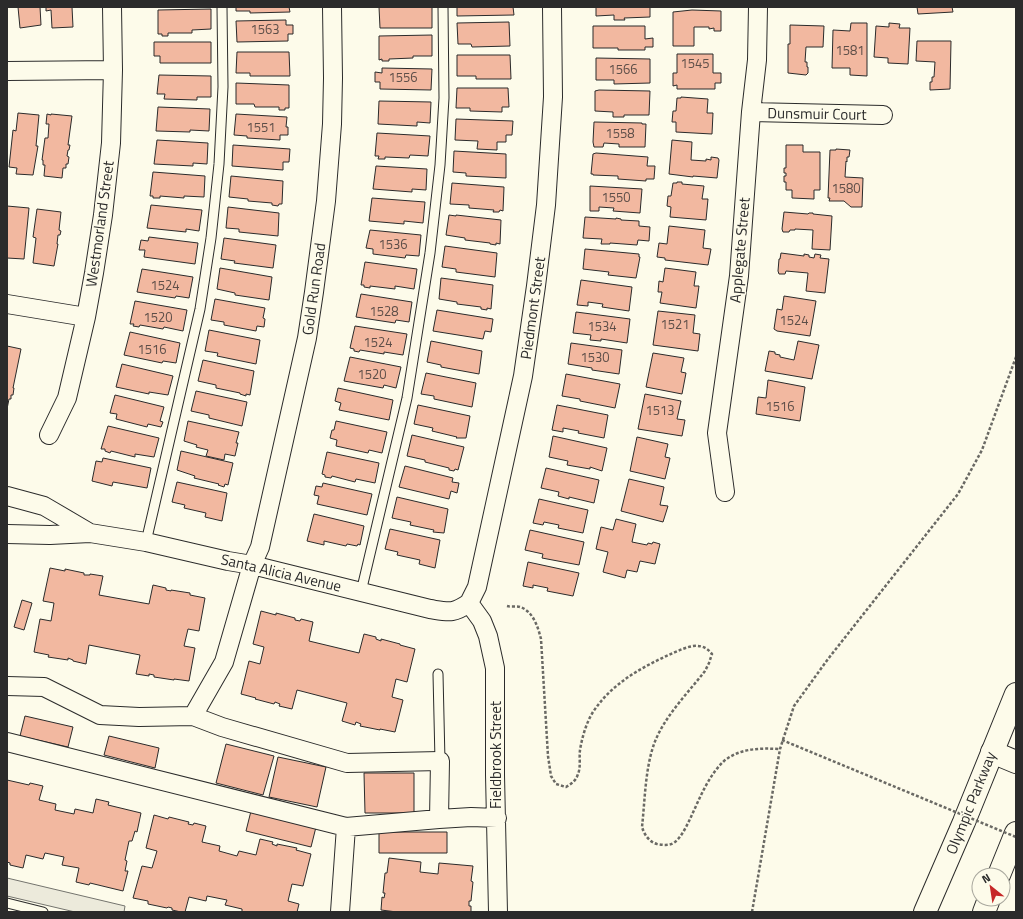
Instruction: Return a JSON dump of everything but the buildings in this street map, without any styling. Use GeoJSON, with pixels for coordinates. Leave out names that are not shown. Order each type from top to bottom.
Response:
{"type":"FeatureCollection","features":[{"type":"Feature","properties":{"kind":"main road","name":"Olympic Parkway"},"geometry":{"type":"LineString","coordinates":[[925,912],[964,822],[1016,694]]}},
{"type":"Feature","properties":{"kind":"main road"},"geometry":{"type":"LineString","coordinates":[[992,752],[1016,762]]}},
{"type":"Feature","properties":{"kind":"main road"},"geometry":{"type":"LineString","coordinates":[[1002,867],[1016,833]]}},
{"type":"Feature","properties":{"kind":"street","name":"Westmorland Street"},"geometry":{"type":"LineString","coordinates":[[50,435],[67,398],[86,317],[102,222],[110,143],[113,70],[112,7]]}},
{"type":"Feature","properties":{"kind":"street","name":"Gold Run Road"},"geometry":{"type":"LineString","coordinates":[[193,716],[224,662],[252,565],[260,547],[307,338],[326,201],[332,124],[332,7]]}},
{"type":"Feature","properties":{"kind":"street","name":"Piedmont Street"},"geometry":{"type":"LineString","coordinates":[[469,603],[477,587],[481,562],[504,466],[523,376],[531,322],[546,205],[553,98],[552,7]]}},
{"type":"Feature","properties":{"kind":"street","name":"Applegate Street"},"geometry":{"type":"LineString","coordinates":[[725,492],[717,433],[739,276],[751,112],[757,60],[758,7]]}},
{"type":"Feature","properties":{"kind":"street"},"geometry":{"type":"LineString","coordinates":[[7,72],[113,70]]}},
{"type":"Feature","properties":{"kind":"street","name":"Dunsmuir Court"},"geometry":{"type":"LineString","coordinates":[[751,112],[883,115]]}},
{"type":"Feature","properties":{"kind":"street"},"geometry":{"type":"LineString","coordinates":[[7,304],[86,317]]}},
{"type":"Feature","properties":{"kind":"street","name":"Santa Alicia Avenue"},"geometry":{"type":"LineString","coordinates":[[7,496],[44,506],[90,533]]}},
{"type":"Feature","properties":{"kind":"street","name":"Santa Alicia Avenue"},"geometry":{"type":"LineString","coordinates":[[7,534],[50,535],[90,533],[146,542],[252,565],[430,609],[451,612],[459,610],[469,603]]}},
{"type":"Feature","properties":{"kind":"street","name":"Fieldbrook Street"},"geometry":{"type":"LineString","coordinates":[[469,603],[482,621],[488,636],[495,668],[495,775],[498,912]]}},
{"type":"Feature","properties":{"kind":"street"},"geometry":{"type":"LineString","coordinates":[[7,686],[44,687],[100,715],[139,717],[193,716],[222,727],[347,763],[440,762],[439,819]]}},
{"type":"Feature","properties":{"kind":"street"},"geometry":{"type":"LineString","coordinates":[[7,742],[346,827],[471,817],[497,818]]}},
{"type":"Feature","properties":{"kind":"street"},"geometry":{"type":"LineString","coordinates":[[340,912],[346,827]]}},
{"type":"Feature","properties":{"kind":"lane"},"geometry":{"type":"LineString","coordinates":[[146,542],[200,310],[210,245],[219,164],[223,87],[222,7]]}},
{"type":"Feature","properties":{"kind":"lane"},"geometry":{"type":"LineString","coordinates":[[361,592],[407,398],[430,252],[440,165],[444,98],[443,7]]}},
{"type":"Feature","properties":{"kind":"lane"},"geometry":{"type":"LineString","coordinates":[[438,674],[440,762]]}},
{"type":"Feature","properties":{"kind":"lane"},"geometry":{"type":"LineString","coordinates":[[7,903],[43,912]]}},
{"type":"Feature","properties":{"kind":"path"},"geometry":{"type":"LineString","coordinates":[[752,912],[780,749],[794,706],[828,659],[958,494],[982,450],[1016,357]]}},
{"type":"Feature","properties":{"kind":"path"},"geometry":{"type":"LineString","coordinates":[[507,606],[521,607],[531,614],[537,624],[541,638],[548,756],[551,776],[556,784],[566,787],[573,783],[578,775],[582,739],[592,714],[603,698],[618,684],[660,659],[686,647],[702,646],[707,648],[712,654],[710,664],[667,720],[654,745],[649,766],[642,827],[644,834],[654,843],[665,846],[674,843],[683,832],[717,768],[726,760],[738,753],[750,749],[780,749]]}},
{"type":"Feature","properties":{"kind":"path"},"geometry":{"type":"LineString","coordinates":[[782,740],[1016,837]]}},
{"type":"Feature","properties":{"kind":"shaded area"},"geometry":{"type":"Polygon","coordinates":[[[7,878],[125,906],[124,912],[75,912],[7,896],[7,878]]]}}]}
